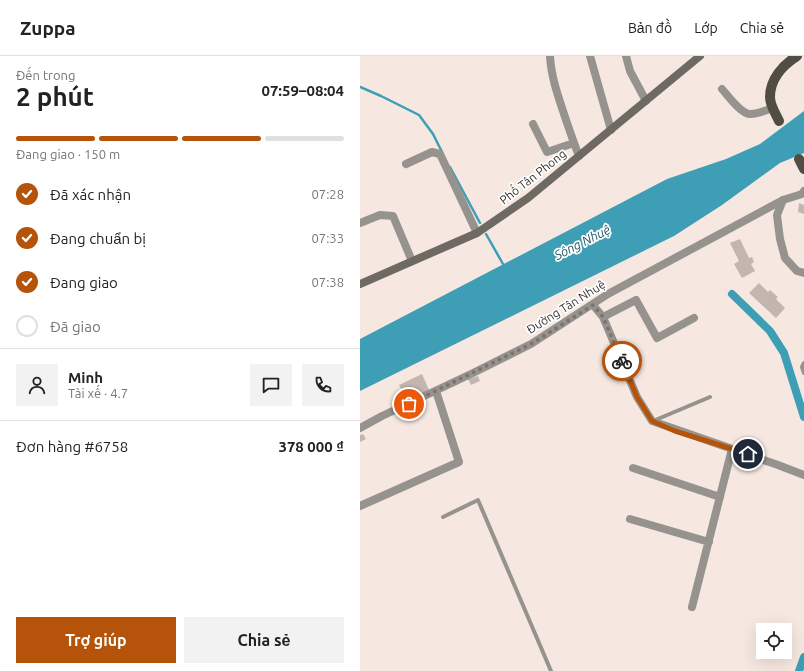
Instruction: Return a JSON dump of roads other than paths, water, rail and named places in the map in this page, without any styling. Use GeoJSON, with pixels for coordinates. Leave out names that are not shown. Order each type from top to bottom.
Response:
{"type":"FeatureCollection","features":[{"type":"Feature","properties":{"kind":"main road"},"geometry":{"type":"LineString","coordinates":[[779,121],[773,108],[770,96],[775,77],[786,63],[797,56]]}},
{"type":"Feature","properties":{"kind":"main road"},"geometry":{"type":"LineString","coordinates":[[799,158],[804,169]]}},
{"type":"Feature","properties":{"kind":"street"},"geometry":{"type":"LineString","coordinates":[[550,56],[556,88],[579,156]]}},
{"type":"Feature","properties":{"kind":"street"},"geometry":{"type":"LineString","coordinates":[[590,56],[611,130]]}},
{"type":"Feature","properties":{"kind":"street"},"geometry":{"type":"LineString","coordinates":[[626,56],[630,71],[646,101]]}},
{"type":"Feature","properties":{"kind":"street","name":"Phố Tân Phong"},"geometry":{"type":"LineString","coordinates":[[360,284],[477,233],[528,198],[700,56]]}},
{"type":"Feature","properties":{"kind":"street"},"geometry":{"type":"LineString","coordinates":[[722,89],[731,100],[748,114],[773,108]]}},
{"type":"Feature","properties":{"kind":"street"},"geometry":{"type":"LineString","coordinates":[[533,124],[547,152],[574,143]]}},
{"type":"Feature","properties":{"kind":"street"},"geometry":{"type":"LineString","coordinates":[[406,164],[432,152],[440,154],[477,233]]}},
{"type":"Feature","properties":{"kind":"street","name":"Đường Tân Nhuệ"},"geometry":{"type":"LineString","coordinates":[[360,428],[531,344],[608,294],[782,200],[803,193]]}},
{"type":"Feature","properties":{"kind":"street"},"geometry":{"type":"LineString","coordinates":[[782,200],[777,215],[780,239],[785,258],[797,271],[804,273]]}},
{"type":"Feature","properties":{"kind":"street"},"geometry":{"type":"LineString","coordinates":[[360,223],[380,215],[393,216],[412,261]]}},
{"type":"Feature","properties":{"kind":"street"},"geometry":{"type":"LineString","coordinates":[[603,317],[636,300],[657,338],[694,318]]}},
{"type":"Feature","properties":{"kind":"street"},"geometry":{"type":"LineString","coordinates":[[593,305],[603,317],[637,397],[652,421],[675,431],[732,449],[804,475]]}},
{"type":"Feature","properties":{"kind":"street"},"geometry":{"type":"LineString","coordinates":[[360,506],[459,462],[436,391]]}},
{"type":"Feature","properties":{"kind":"street"},"geometry":{"type":"LineString","coordinates":[[692,607],[732,449]]}},
{"type":"Feature","properties":{"kind":"street"},"geometry":{"type":"LineString","coordinates":[[633,468],[720,497]]}},
{"type":"Feature","properties":{"kind":"street"},"geometry":{"type":"LineString","coordinates":[[630,519],[709,542]]}},
{"type":"Feature","properties":{"kind":"lane"},"geometry":{"type":"LineString","coordinates":[[804,363],[802,367],[804,373]]}},
{"type":"Feature","properties":{"kind":"lane"},"geometry":{"type":"LineString","coordinates":[[652,421],[710,397]]}},
{"type":"Feature","properties":{"kind":"lane"},"geometry":{"type":"LineString","coordinates":[[443,517],[478,500],[550,671]]}},
{"type":"Feature","properties":{"kind":"water","name":"Sông Nhuệ"},"geometry":{"type":"Polygon","coordinates":[[[804,111],[804,153],[780,163],[722,205],[674,236],[360,391],[360,339],[667,179],[726,159],[760,144],[804,111]]]}},
{"type":"Feature","properties":{"kind":"waterway"},"geometry":{"type":"LineString","coordinates":[[360,87],[419,115],[433,134],[442,152]]}},
{"type":"Feature","properties":{"kind":"waterway"},"geometry":{"type":"LineString","coordinates":[[450,167],[480,223]]}},
{"type":"Feature","properties":{"kind":"waterway"},"geometry":{"type":"LineString","coordinates":[[486,234],[503,264]]}},
{"type":"Feature","properties":{"kind":"waterway"},"geometry":{"type":"LineString","coordinates":[[732,294],[770,331],[784,353],[804,417]]}},
{"type":"Feature","properties":{"kind":"waterway"},"geometry":{"type":"LineString","coordinates":[[799,671],[804,657]]}}]}
